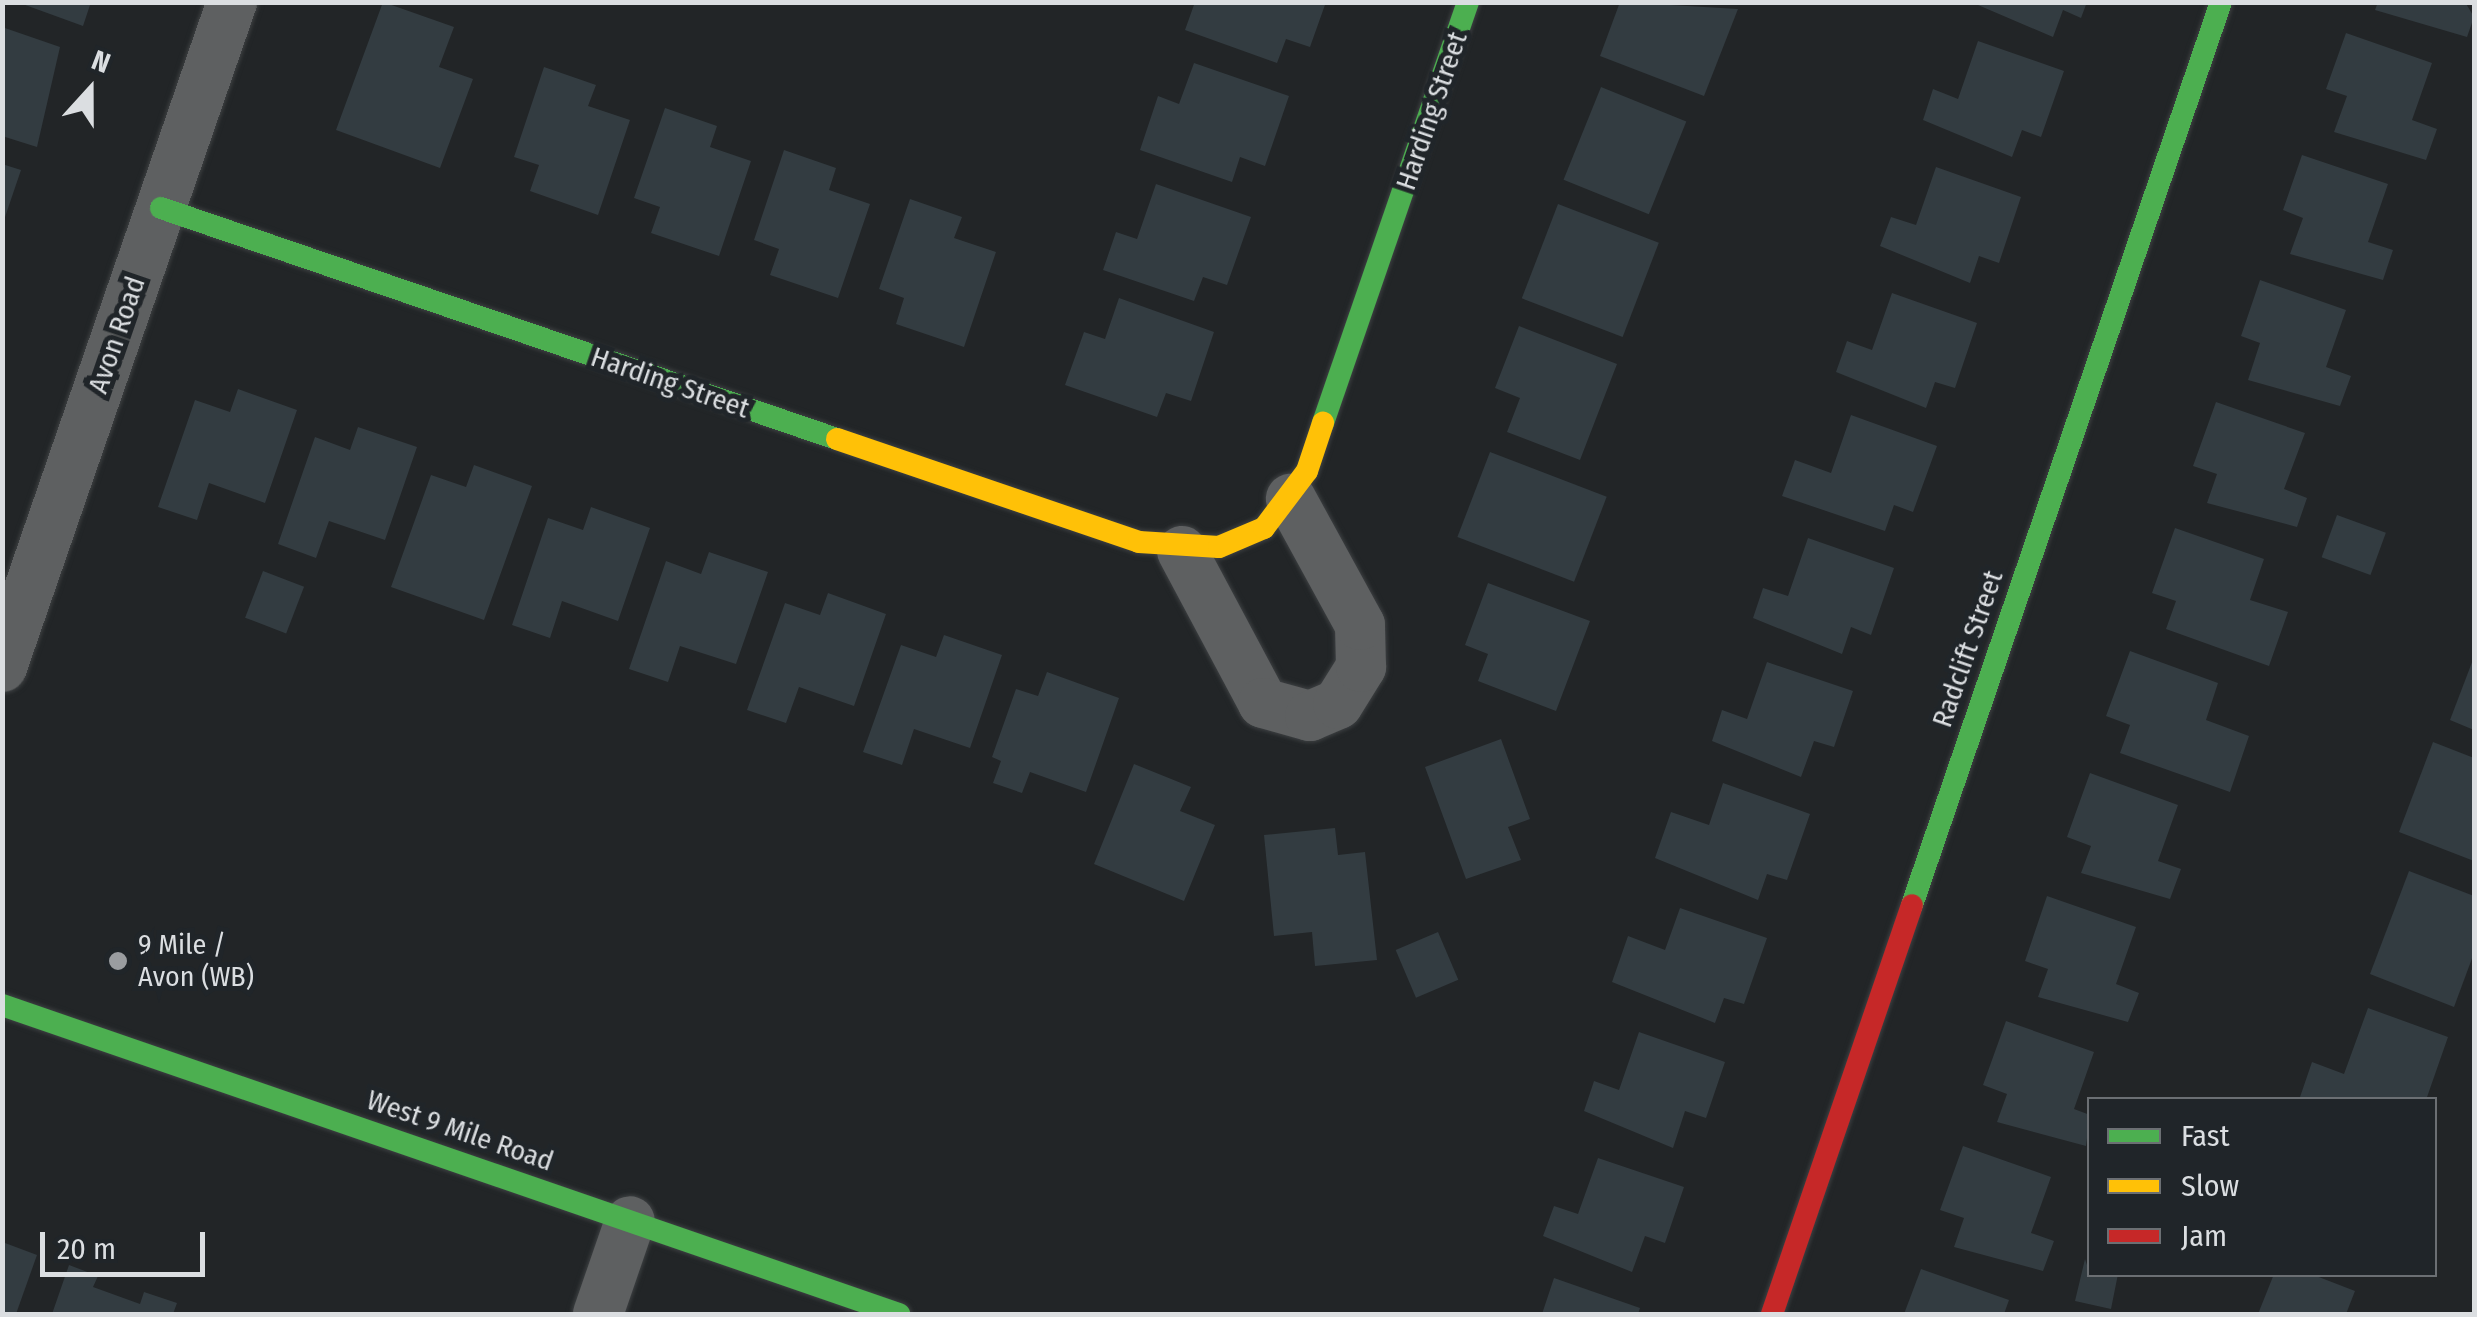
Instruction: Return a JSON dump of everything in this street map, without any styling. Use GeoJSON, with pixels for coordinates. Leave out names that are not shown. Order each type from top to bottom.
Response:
{"type":"FeatureCollection","features":[{"type":"Feature","properties":{"kind":"street","name":"Avon Road"},"geometry":{"type":"LineString","coordinates":[[2,667],[232,2]]}},
{"type":"Feature","properties":{"kind":"street","name":"Harding Street"},"geometry":{"type":"LineString","coordinates":[[161,208],[1182,550],[1244,538],[1291,499],[1322,439],[1468,2]]}},
{"type":"Feature","properties":{"kind":"street","name":"Radclift Street"},"geometry":{"type":"LineString","coordinates":[[1772,1314],[2221,2]]}},
{"type":"Feature","properties":{"kind":"street"},"geometry":{"type":"LineString","coordinates":[[1182,550],[1263,703],[1310,716],[1338,704],[1361,667],[1360,625],[1291,499]]}},
{"type":"Feature","properties":{"kind":"street","name":"West 9 Mile Road"},"geometry":{"type":"LineString","coordinates":[[2,1005],[899,1314]]}},
{"type":"Feature","properties":{"kind":"street"},"geometry":{"type":"LineString","coordinates":[[598,1314],[630,1221]]}},
{"type":"Feature","properties":{"kind":"building"},"geometry":{"type":"Polygon","coordinates":[[[17,2],[91,2],[83,26],[17,2]]]}},
{"type":"Feature","properties":{"kind":"building"},"geometry":{"type":"Polygon","coordinates":[[[383,2],[454,27],[439,67],[473,79],[440,168],[336,130],[383,2]]]}},
{"type":"Feature","properties":{"kind":"building"},"geometry":{"type":"Polygon","coordinates":[[[1195,2],[1326,2],[1310,47],[1286,39],[1277,63],[1185,30],[1195,2]]]}},
{"type":"Feature","properties":{"kind":"building"},"geometry":{"type":"Polygon","coordinates":[[[1620,2],[1738,9],[1704,96],[1600,56],[1620,2]]]}},
{"type":"Feature","properties":{"kind":"building"},"geometry":{"type":"Polygon","coordinates":[[[1971,2],[2087,2],[2081,18],[2063,10],[2053,37],[1971,2]]]}},
{"type":"Feature","properties":{"kind":"building"},"geometry":{"type":"Polygon","coordinates":[[[2378,2],[2465,2],[2474,17],[2467,37],[2375,10],[2378,2]]]}},
{"type":"Feature","properties":{"kind":"building"},"geometry":{"type":"Polygon","coordinates":[[[2,27],[60,47],[37,147],[2,136],[2,27]]]}},
{"type":"Feature","properties":{"kind":"building"},"geometry":{"type":"Polygon","coordinates":[[[2346,33],[2432,63],[2412,120],[2437,129],[2426,160],[2334,132],[2347,96],[2326,89],[2346,33]]]}},
{"type":"Feature","properties":{"kind":"building"},"geometry":{"type":"Polygon","coordinates":[[[1978,41],[2064,71],[2041,137],[2022,130],[2012,157],[1923,120],[1933,89],[1958,99],[1978,41]]]}},
{"type":"Feature","properties":{"kind":"building"},"geometry":{"type":"Polygon","coordinates":[[[1194,63],[1289,96],[1265,166],[1240,157],[1232,182],[1140,150],[1158,96],[1179,104],[1194,63]]]}},
{"type":"Feature","properties":{"kind":"building"},"geometry":{"type":"Polygon","coordinates":[[[544,67],[596,85],[588,106],[630,120],[598,215],[530,191],[539,165],[514,157],[544,67]]]}},
{"type":"Feature","properties":{"kind":"building"},"geometry":{"type":"Polygon","coordinates":[[[1601,87],[1686,121],[1649,214],[1564,180],[1601,87]]]}},
{"type":"Feature","properties":{"kind":"building"},"geometry":{"type":"Polygon","coordinates":[[[665,108],[717,126],[710,147],[751,161],[719,256],[651,233],[660,207],[634,198],[665,108]]]}},
{"type":"Feature","properties":{"kind":"building"},"geometry":{"type":"Polygon","coordinates":[[[784,150],[836,168],[829,190],[870,204],[838,298],[770,275],[779,249],[754,240],[784,150]]]}},
{"type":"Feature","properties":{"kind":"building"},"geometry":{"type":"Polygon","coordinates":[[[2302,155],[2388,184],[2368,242],[2393,250],[2383,280],[2290,254],[2303,218],[2283,210],[2302,155]]]}},
{"type":"Feature","properties":{"kind":"building"},"geometry":{"type":"Polygon","coordinates":[[[2,164],[21,170],[3,223],[2,223],[2,164]]]}},
{"type":"Feature","properties":{"kind":"building"},"geometry":{"type":"Polygon","coordinates":[[[1936,167],[2021,197],[1999,263],[1979,256],[1970,283],[1880,246],[1891,217],[1916,225],[1936,167]]]}},
{"type":"Feature","properties":{"kind":"building"},"geometry":{"type":"Polygon","coordinates":[[[1156,184],[1251,217],[1227,285],[1203,277],[1194,301],[1103,270],[1116,232],[1137,239],[1156,184]]]}},
{"type":"Feature","properties":{"kind":"building"},"geometry":{"type":"Polygon","coordinates":[[[910,199],[962,217],[954,238],[996,252],[964,347],[896,324],[904,298],[879,289],[910,199]]]}},
{"type":"Feature","properties":{"kind":"building"},"geometry":{"type":"Polygon","coordinates":[[[1558,204],[1659,243],[1623,337],[1522,298],[1558,204]]]}},
{"type":"Feature","properties":{"kind":"building"},"geometry":{"type":"Polygon","coordinates":[[[2260,280],[2346,310],[2326,367],[2351,376],[2340,406],[2248,380],[2260,343],[2241,336],[2260,280]]]}},
{"type":"Feature","properties":{"kind":"building"},"geometry":{"type":"Polygon","coordinates":[[[1892,293],[1977,323],[1955,388],[1935,382],[1926,408],[1836,372],[1847,341],[1872,350],[1892,293]]]}},
{"type":"Feature","properties":{"kind":"building"},"geometry":{"type":"Polygon","coordinates":[[[1119,298],[1214,332],[1191,401],[1166,393],[1157,417],[1065,385],[1084,332],[1105,339],[1119,298]]]}},
{"type":"Feature","properties":{"kind":"building"},"geometry":{"type":"Polygon","coordinates":[[[1519,326],[1617,364],[1580,460],[1507,432],[1520,398],[1495,388],[1519,326]]]}},
{"type":"Feature","properties":{"kind":"building"},"geometry":{"type":"Polygon","coordinates":[[[238,389],[297,410],[265,503],[209,483],[197,520],[158,507],[195,400],[230,412],[238,389]]]}},
{"type":"Feature","properties":{"kind":"building"},"geometry":{"type":"Polygon","coordinates":[[[2216,402],[2305,433],[2284,489],[2307,498],[2297,527],[2207,503],[2217,474],[2193,466],[2216,402]]]}},
{"type":"Feature","properties":{"kind":"building"},"geometry":{"type":"Polygon","coordinates":[[[1851,415],[1937,446],[1913,512],[1894,505],[1885,531],[1782,496],[1795,460],[1831,473],[1851,415]]]}},
{"type":"Feature","properties":{"kind":"building"},"geometry":{"type":"Polygon","coordinates":[[[358,427],[417,447],[385,540],[329,521],[316,558],[278,544],[315,437],[350,450],[358,427]]]}},
{"type":"Feature","properties":{"kind":"building"},"geometry":{"type":"Polygon","coordinates":[[[1490,452],[1607,497],[1574,582],[1457,537],[1490,452]]]}},
{"type":"Feature","properties":{"kind":"building"},"geometry":{"type":"Polygon","coordinates":[[[474,465],[532,486],[484,620],[391,587],[431,475],[466,487],[474,465]]]}},
{"type":"Feature","properties":{"kind":"building"},"geometry":{"type":"Polygon","coordinates":[[[591,507],[650,528],[618,621],[562,601],[550,638],[512,625],[548,518],[583,530],[591,507]]]}},
{"type":"Feature","properties":{"kind":"building"},"geometry":{"type":"Polygon","coordinates":[[[2337,515],[2386,533],[2370,575],[2322,557],[2337,515]]]}},
{"type":"Feature","properties":{"kind":"building"},"geometry":{"type":"Polygon","coordinates":[[[2175,528],[2264,559],[2250,600],[2288,612],[2269,666],[2166,629],[2176,601],[2152,593],[2175,528]]]}},
{"type":"Feature","properties":{"kind":"building"},"geometry":{"type":"Polygon","coordinates":[[[1808,538],[1894,568],[1871,635],[1851,627],[1842,654],[1753,618],[1763,588],[1788,596],[1808,538]]]}},
{"type":"Feature","properties":{"kind":"building"},"geometry":{"type":"Polygon","coordinates":[[[709,552],[768,572],[736,664],[680,646],[668,682],[629,669],[666,561],[701,574],[709,552]]]}},
{"type":"Feature","properties":{"kind":"building"},"geometry":{"type":"Polygon","coordinates":[[[263,571],[304,587],[286,633],[245,618],[263,571]]]}},
{"type":"Feature","properties":{"kind":"building"},"geometry":{"type":"Polygon","coordinates":[[[1488,583],[1590,621],[1556,711],[1478,681],[1488,654],[1465,645],[1488,583]]]}},
{"type":"Feature","properties":{"kind":"building"},"geometry":{"type":"Polygon","coordinates":[[[828,593],[886,614],[854,706],[799,687],[786,723],[747,710],[785,603],[820,615],[828,593]]]}},
{"type":"Feature","properties":{"kind":"building"},"geometry":{"type":"Polygon","coordinates":[[[944,635],[1002,655],[970,748],[914,729],[902,765],[863,752],[901,645],[936,657],[944,635]]]}},
{"type":"Feature","properties":{"kind":"building"},"geometry":{"type":"Polygon","coordinates":[[[2130,651],[2218,683],[2206,720],[2249,736],[2230,792],[2120,753],[2130,725],[2106,716],[2130,651]]]}},
{"type":"Feature","properties":{"kind":"building"},"geometry":{"type":"Polygon","coordinates":[[[2474,657],[2474,730],[2450,720],[2474,657]]]}},
{"type":"Feature","properties":{"kind":"building"},"geometry":{"type":"Polygon","coordinates":[[[1767,662],[1853,691],[1834,747],[1814,741],[1801,777],[1712,741],[1722,710],[1747,719],[1767,662]]]}},
{"type":"Feature","properties":{"kind":"building"},"geometry":{"type":"Polygon","coordinates":[[[1047,672],[1119,698],[1086,792],[1030,772],[1022,793],[993,783],[1001,761],[992,757],[1016,689],[1038,696],[1047,672]]]}},
{"type":"Feature","properties":{"kind":"building"},"geometry":{"type":"Polygon","coordinates":[[[1501,739],[1530,819],[1508,827],[1521,860],[1466,879],[1425,767],[1501,739]]]}},
{"type":"Feature","properties":{"kind":"building"},"geometry":{"type":"Polygon","coordinates":[[[2433,742],[2474,758],[2474,861],[2399,832],[2433,742]]]}},
{"type":"Feature","properties":{"kind":"building"},"geometry":{"type":"Polygon","coordinates":[[[1134,764],[1191,787],[1180,811],[1215,825],[1184,901],[1094,864],[1134,764]]]}},
{"type":"Feature","properties":{"kind":"building"},"geometry":{"type":"Polygon","coordinates":[[[2090,773],[2178,805],[2158,861],[2181,869],[2170,899],[2081,873],[2091,846],[2067,837],[2090,773]]]}},
{"type":"Feature","properties":{"kind":"building"},"geometry":{"type":"Polygon","coordinates":[[[1723,783],[1810,814],[1787,880],[1767,874],[1758,900],[1655,858],[1671,812],[1709,825],[1723,783]]]}},
{"type":"Feature","properties":{"kind":"building"},"geometry":{"type":"Polygon","coordinates":[[[1335,828],[1338,855],[1365,852],[1377,960],[1315,966],[1312,932],[1274,936],[1264,835],[1335,828]]]}},
{"type":"Feature","properties":{"kind":"building"},"geometry":{"type":"Polygon","coordinates":[[[2409,871],[2474,896],[2474,953],[2454,1007],[2370,974],[2409,871]]]}},
{"type":"Feature","properties":{"kind":"building"},"geometry":{"type":"Polygon","coordinates":[[[2047,896],[2136,927],[2116,984],[2139,993],[2128,1022],[2038,997],[2048,969],[2025,961],[2047,896]]]}},
{"type":"Feature","properties":{"kind":"building"},"geometry":{"type":"Polygon","coordinates":[[[1680,908],[1767,938],[1744,1004],[1724,998],[1715,1023],[1612,982],[1628,936],[1665,950],[1680,908]]]}},
{"type":"Feature","properties":{"kind":"building"},"geometry":{"type":"Polygon","coordinates":[[[1438,932],[1458,980],[1416,998],[1396,950],[1438,932]]]}},
{"type":"Feature","properties":{"kind":"building"},"geometry":{"type":"Polygon","coordinates":[[[2368,1008],[2448,1037],[2427,1097],[2300,1097],[2312,1062],[2344,1074],[2368,1008]]]}},
{"type":"Feature","properties":{"kind":"building"},"geometry":{"type":"Polygon","coordinates":[[[2006,1021],[2094,1052],[2074,1109],[2087,1114],[2086,1146],[1997,1122],[2007,1094],[1983,1085],[2006,1021]]]}},
{"type":"Feature","properties":{"kind":"building"},"geometry":{"type":"Polygon","coordinates":[[[1639,1032],[1725,1062],[1706,1118],[1685,1111],[1673,1148],[1584,1111],[1594,1081],[1619,1090],[1639,1032]]]}},
{"type":"Feature","properties":{"kind":"building"},"geometry":{"type":"Polygon","coordinates":[[[1963,1146],[2051,1177],[2031,1233],[2054,1241],[2043,1271],[1954,1247],[1964,1218],[1940,1210],[1963,1146]]]}},
{"type":"Feature","properties":{"kind":"building"},"geometry":{"type":"Polygon","coordinates":[[[1598,1158],[1684,1187],[1665,1243],[1645,1236],[1632,1272],[1543,1236],[1554,1206],[1578,1214],[1598,1158]]]}},
{"type":"Feature","properties":{"kind":"building"},"geometry":{"type":"Polygon","coordinates":[[[5,1243],[37,1255],[16,1314],[2,1314],[5,1243]]]}},
{"type":"Feature","properties":{"kind":"building"},"geometry":{"type":"Polygon","coordinates":[[[2085,1259],[2087,1277],[2117,1277],[2111,1309],[2075,1301],[2085,1259]]]}},
{"type":"Feature","properties":{"kind":"building"},"geometry":{"type":"Polygon","coordinates":[[[69,1265],[98,1276],[93,1287],[140,1304],[144,1292],[177,1303],[173,1314],[52,1314],[69,1265]]]}},
{"type":"Feature","properties":{"kind":"building"},"geometry":{"type":"Polygon","coordinates":[[[1921,1269],[2009,1300],[2004,1314],[1904,1314],[1921,1269]]]}},
{"type":"Feature","properties":{"kind":"building"},"geometry":{"type":"Polygon","coordinates":[[[2273,1277],[2319,1277],[2355,1291],[2346,1314],[2258,1314],[2273,1277]]]}},
{"type":"Feature","properties":{"kind":"building"},"geometry":{"type":"Polygon","coordinates":[[[1554,1278],[1640,1308],[1638,1314],[1542,1314],[1554,1278]]]}},
{"type":"Feature","properties":{"kind":"traffic: fast"},"geometry":{"type":"LineString","coordinates":[[1323,423],[1468,2]]}},
{"type":"Feature","properties":{"kind":"traffic: fast"},"geometry":{"type":"LineString","coordinates":[[1912,905],[2221,2]]}},
{"type":"Feature","properties":{"kind":"traffic: fast"},"geometry":{"type":"LineString","coordinates":[[161,208],[837,439]]}},
{"type":"Feature","properties":{"kind":"traffic: fast"},"geometry":{"type":"LineString","coordinates":[[2,1005],[899,1314]]}},
{"type":"Feature","properties":{"kind":"traffic: slow"},"geometry":{"type":"LineString","coordinates":[[837,439],[1139,542],[1219,547],[1264,528],[1307,471],[1323,423]]}},
{"type":"Feature","properties":{"kind":"traffic: jam"},"geometry":{"type":"LineString","coordinates":[[1772,1314],[1912,905]]}},
{"type":"Feature","properties":{"kind":"place","name":"9 Mile / Avon (WB)"},"geometry":{"type":"Point","coordinates":[118,961]}}]}
